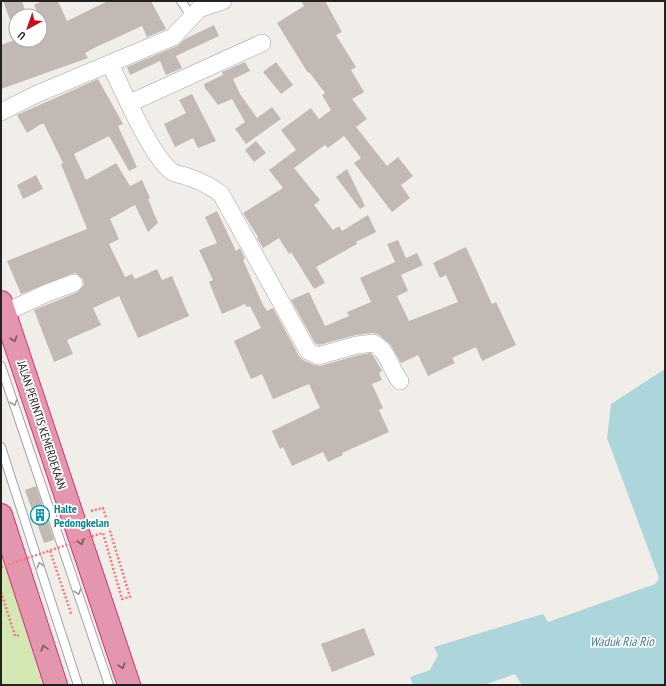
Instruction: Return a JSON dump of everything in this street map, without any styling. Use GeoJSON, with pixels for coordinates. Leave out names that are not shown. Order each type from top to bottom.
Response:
{"type":"FeatureCollection","features":[{"type":"Feature","properties":{"kind":"highway","name":"JALAN PERINTIS KEMERDEKAAN"},"geometry":{"type":"LineString","coordinates":[[3,308],[129,685]]}},
{"type":"Feature","properties":{"kind":"highway"},"geometry":{"type":"LineString","coordinates":[[1,515],[56,685]]}},
{"type":"Feature","properties":{"kind":"street"},"geometry":{"type":"LineString","coordinates":[[1,112],[37,94],[173,37],[199,9],[223,1]]}},
{"type":"Feature","properties":{"kind":"street"},"geometry":{"type":"LineString","coordinates":[[130,103],[262,43]]}},
{"type":"Feature","properties":{"kind":"street"},"geometry":{"type":"LineString","coordinates":[[110,64],[151,144],[167,167],[172,172],[191,178],[215,189],[221,194],[308,351],[318,356],[357,345],[373,343],[384,352],[388,362],[400,381]]}},
{"type":"Feature","properties":{"kind":"street"},"geometry":{"type":"LineString","coordinates":[[3,308],[74,283]]}},
{"type":"Feature","properties":{"kind":"lane"},"geometry":{"type":"LineString","coordinates":[[181,1],[191,16]]}},
{"type":"Feature","properties":{"kind":"lane"},"geometry":{"type":"LineString","coordinates":[[1,366],[109,685]]}},
{"type":"Feature","properties":{"kind":"lane"},"geometry":{"type":"LineString","coordinates":[[1,447],[78,685]]}},
{"type":"Feature","properties":{"kind":"path"},"geometry":{"type":"LineString","coordinates":[[1,567],[50,552],[99,534],[103,534],[122,599],[130,597],[103,508],[73,517]]}},
{"type":"Feature","properties":{"kind":"path"},"geometry":{"type":"LineString","coordinates":[[50,552],[51,557]]}},
{"type":"Feature","properties":{"kind":"green space"},"geometry":{"type":"Polygon","coordinates":[[[1,516],[56,685],[1,685],[1,516]]]}},
{"type":"Feature","properties":{"kind":"water","name":"Waduk Ria Rio"},"geometry":{"type":"Polygon","coordinates":[[[665,369],[665,685],[522,685],[515,674],[484,685],[413,685],[410,677],[430,670],[438,655],[434,647],[543,614],[548,622],[655,584],[659,578],[607,438],[611,404],[665,369]]]}},
{"type":"Feature","properties":{"kind":"building"},"geometry":{"type":"Polygon","coordinates":[[[3,1],[22,1],[24,8],[8,8],[8,15],[3,1]]]}},
{"type":"Feature","properties":{"kind":"building"},"geometry":{"type":"Polygon","coordinates":[[[42,1],[58,1],[67,21],[108,1],[151,1],[166,29],[147,37],[142,26],[85,53],[88,58],[1,89],[1,45],[8,42],[8,48],[48,48],[48,8],[35,8],[34,5],[42,1]]]}},
{"type":"Feature","properties":{"kind":"building"},"geometry":{"type":"Polygon","coordinates":[[[301,1],[325,1],[342,32],[336,35],[356,67],[351,70],[364,92],[352,99],[367,119],[356,127],[387,166],[398,157],[413,176],[401,185],[410,198],[392,212],[354,163],[361,158],[344,136],[328,148],[325,145],[294,168],[320,200],[314,205],[333,230],[339,226],[342,231],[368,215],[376,232],[356,242],[357,244],[316,267],[325,283],[314,289],[291,252],[289,254],[279,238],[263,248],[243,213],[283,188],[269,170],[296,150],[281,130],[311,108],[319,119],[331,110],[322,95],[325,93],[309,72],[308,73],[277,23],[304,6],[301,1]]]}},
{"type":"Feature","properties":{"kind":"building"},"geometry":{"type":"Polygon","coordinates":[[[214,25],[219,36],[176,56],[182,68],[166,75],[160,61],[130,75],[127,67],[177,46],[185,39],[214,25]]]}},
{"type":"Feature","properties":{"kind":"building"},"geometry":{"type":"Polygon","coordinates":[[[245,62],[250,71],[233,79],[240,94],[257,118],[272,107],[281,119],[246,144],[235,129],[245,122],[232,99],[218,105],[205,88],[204,84],[223,75],[222,72],[245,62]]]}},
{"type":"Feature","properties":{"kind":"building"},"geometry":{"type":"Polygon","coordinates":[[[276,62],[293,85],[281,94],[263,72],[276,62]]]}},
{"type":"Feature","properties":{"kind":"building"},"geometry":{"type":"Polygon","coordinates":[[[98,79],[123,124],[118,126],[137,167],[129,171],[109,136],[74,154],[86,180],[116,163],[130,186],[142,180],[150,198],[148,199],[158,223],[148,232],[135,205],[110,219],[119,239],[109,244],[125,277],[132,274],[135,279],[157,269],[162,280],[172,276],[189,316],[138,338],[119,296],[93,308],[101,325],[67,340],[73,354],[54,362],[34,310],[78,292],[84,285],[83,279],[76,273],[71,274],[21,294],[7,261],[87,229],[61,164],[63,163],[44,124],[41,124],[27,133],[17,115],[98,79]]]}},
{"type":"Feature","properties":{"kind":"building"},"geometry":{"type":"Polygon","coordinates":[[[192,94],[216,141],[198,148],[193,138],[175,147],[164,124],[186,113],[179,100],[192,94]]]}},
{"type":"Feature","properties":{"kind":"building"},"geometry":{"type":"Polygon","coordinates":[[[256,141],[266,153],[254,162],[245,150],[256,141]]]}},
{"type":"Feature","properties":{"kind":"building"},"geometry":{"type":"Polygon","coordinates":[[[347,169],[365,206],[360,209],[336,177],[347,169]]]}},
{"type":"Feature","properties":{"kind":"building"},"geometry":{"type":"Polygon","coordinates":[[[36,175],[43,189],[23,199],[17,185],[36,175]]]}},
{"type":"Feature","properties":{"kind":"building"},"geometry":{"type":"Polygon","coordinates":[[[217,211],[236,251],[240,248],[245,259],[243,260],[263,305],[267,311],[273,308],[299,356],[303,360],[320,366],[371,353],[382,371],[379,373],[382,380],[372,384],[383,408],[379,410],[389,432],[342,453],[343,455],[328,462],[323,452],[292,466],[283,447],[280,449],[272,431],[320,408],[309,384],[273,399],[262,374],[251,379],[234,341],[261,328],[250,306],[247,307],[245,304],[222,314],[209,282],[213,280],[199,250],[217,243],[205,217],[217,211]]]}},
{"type":"Feature","properties":{"kind":"building"},"geometry":{"type":"Polygon","coordinates":[[[398,240],[406,258],[417,253],[423,265],[401,275],[408,291],[397,296],[409,321],[458,302],[446,275],[440,278],[433,263],[466,247],[492,304],[496,302],[516,345],[482,361],[476,347],[452,358],[455,363],[428,376],[418,355],[401,363],[390,344],[378,334],[372,333],[356,335],[319,345],[315,343],[291,300],[309,292],[325,326],[349,316],[347,312],[371,302],[360,278],[395,262],[387,244],[398,240]]]}},
{"type":"Feature","properties":{"kind":"building","name":"Halte Pedongkelan"},"geometry":{"type":"Polygon","coordinates":[[[36,486],[54,540],[44,543],[25,490],[36,486]]]}},
{"type":"Feature","properties":{"kind":"building"},"geometry":{"type":"Polygon","coordinates":[[[364,628],[375,655],[332,672],[321,644],[364,628]]]}},
{"type":"Feature","properties":{"kind":"place","name":"Halte Pedongkelan"},"geometry":{"type":"Point","coordinates":[40,515]}}]}
